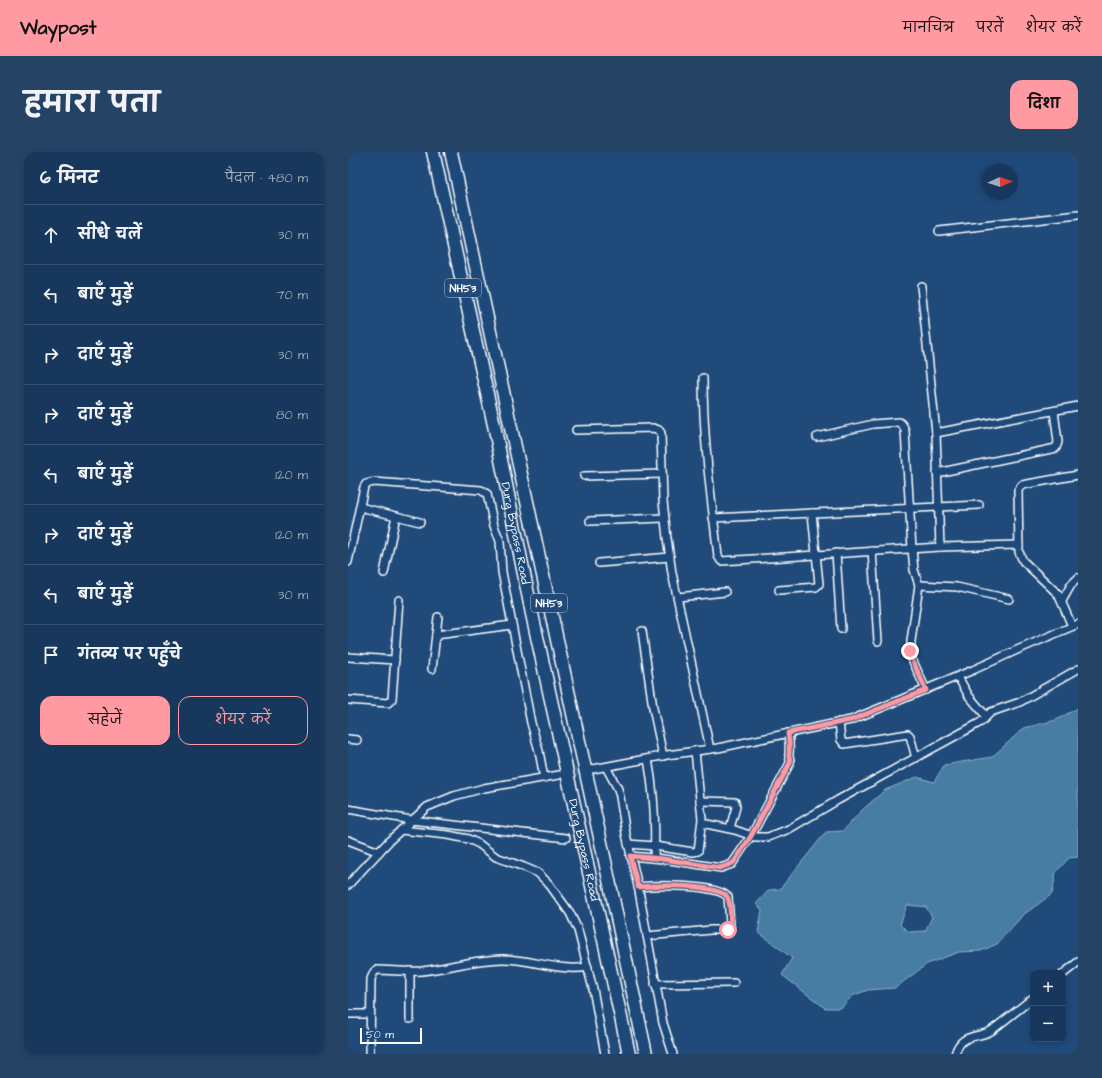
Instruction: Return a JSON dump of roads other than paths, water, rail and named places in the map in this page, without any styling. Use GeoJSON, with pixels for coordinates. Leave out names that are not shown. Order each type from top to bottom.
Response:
{"type":"FeatureCollection","features":[{"type":"Feature","properties":{"kind":"highway","name":"Durg Bypass Road"},"geometry":{"type":"LineString","coordinates":[[433,152],[494,425],[532,614],[629,1054]]}},
{"type":"Feature","properties":{"kind":"highway","name":"Durg Bypass Road"},"geometry":{"type":"LineString","coordinates":[[451,152],[646,1054]]}},
{"type":"Feature","properties":{"kind":"street"},"geometry":{"type":"LineString","coordinates":[[939,231],[1078,215]]}},
{"type":"Feature","properties":{"kind":"street"},"geometry":{"type":"LineString","coordinates":[[921,286],[936,434],[940,547]]}},
{"type":"Feature","properties":{"kind":"street"},"geometry":{"type":"LineString","coordinates":[[703,378],[703,415],[706,451],[719,560],[912,548],[1019,546]]}},
{"type":"Feature","properties":{"kind":"street"},"geometry":{"type":"LineString","coordinates":[[936,434],[1078,406]]}},
{"type":"Feature","properties":{"kind":"street"},"geometry":{"type":"LineString","coordinates":[[938,473],[1056,448],[1058,442],[1054,411]]}},
{"type":"Feature","properties":{"kind":"street"},"geometry":{"type":"LineString","coordinates":[[817,437],[874,424],[894,422],[902,424],[905,431],[914,570],[919,585],[910,651],[926,690]]}},
{"type":"Feature","properties":{"kind":"street"},"geometry":{"type":"LineString","coordinates":[[576,430],[656,428],[661,433],[664,518],[670,558],[710,749]]}},
{"type":"Feature","properties":{"kind":"street"},"geometry":{"type":"LineString","coordinates":[[584,476],[662,474]]}},
{"type":"Feature","properties":{"kind":"street"},"geometry":{"type":"LineString","coordinates":[[593,769],[710,749],[851,720],[926,690],[1075,625],[1055,590],[1023,561],[1019,552],[1018,490],[1022,485],[1078,475]]}},
{"type":"Feature","properties":{"kind":"street"},"geometry":{"type":"LineString","coordinates":[[348,562],[364,487],[369,482],[481,490],[487,494],[494,526],[500,541],[502,572],[530,724],[539,751],[544,778]]}},
{"type":"Feature","properties":{"kind":"street"},"geometry":{"type":"LineString","coordinates":[[713,518],[979,505]]}},
{"type":"Feature","properties":{"kind":"street"},"geometry":{"type":"LineString","coordinates":[[360,507],[420,522]]}},
{"type":"Feature","properties":{"kind":"street"},"geometry":{"type":"LineString","coordinates":[[779,590],[818,586],[819,581],[812,513]]}},
{"type":"Feature","properties":{"kind":"street"},"geometry":{"type":"LineString","coordinates":[[384,573],[396,516]]}},
{"type":"Feature","properties":{"kind":"street"},"geometry":{"type":"LineString","coordinates":[[590,521],[664,518]]}},
{"type":"Feature","properties":{"kind":"street"},"geometry":{"type":"LineString","coordinates":[[872,551],[878,641]]}},
{"type":"Feature","properties":{"kind":"street"},"geometry":{"type":"LineString","coordinates":[[836,553],[841,629]]}},
{"type":"Feature","properties":{"kind":"street"},"geometry":{"type":"LineString","coordinates":[[599,563],[670,558]]}},
{"type":"Feature","properties":{"kind":"street"},"geometry":{"type":"LineString","coordinates":[[1062,601],[1071,585],[1078,578]]}},
{"type":"Feature","properties":{"kind":"street"},"geometry":{"type":"LineString","coordinates":[[919,585],[957,587],[1009,598]]}},
{"type":"Feature","properties":{"kind":"street"},"geometry":{"type":"LineString","coordinates":[[678,596],[725,592]]}},
{"type":"Feature","properties":{"kind":"street"},"geometry":{"type":"LineString","coordinates":[[348,700],[391,702],[399,600]]}},
{"type":"Feature","properties":{"kind":"street"},"geometry":{"type":"LineString","coordinates":[[432,669],[438,617]]}},
{"type":"Feature","properties":{"kind":"street"},"geometry":{"type":"LineString","coordinates":[[436,635],[512,626]]}},
{"type":"Feature","properties":{"kind":"street"},"geometry":{"type":"LineString","coordinates":[[642,631],[652,708],[663,756]]}},
{"type":"Feature","properties":{"kind":"street"},"geometry":{"type":"LineString","coordinates":[[348,657],[395,660]]}},
{"type":"Feature","properties":{"kind":"street"},"geometry":{"type":"LineString","coordinates":[[702,823],[730,828],[761,838],[768,838],[789,829],[838,800],[916,758],[976,724],[995,710],[1020,702],[1078,669]]}},
{"type":"Feature","properties":{"kind":"street"},"geometry":{"type":"LineString","coordinates":[[958,676],[969,696],[986,716]]}},
{"type":"Feature","properties":{"kind":"street"},"geometry":{"type":"LineString","coordinates":[[839,722],[841,740],[844,744],[908,734],[910,736],[916,758]]}},
{"type":"Feature","properties":{"kind":"street"},"geometry":{"type":"LineString","coordinates":[[630,856],[720,868],[734,862],[747,834],[791,761],[789,756],[790,748],[788,733]]}},
{"type":"Feature","properties":{"kind":"street"},"geometry":{"type":"LineString","coordinates":[[348,739],[357,740]]}},
{"type":"Feature","properties":{"kind":"street"},"geometry":{"type":"LineString","coordinates":[[628,844],[698,851],[702,823],[694,751]]}},
{"type":"Feature","properties":{"kind":"street"},"geometry":{"type":"LineString","coordinates":[[648,759],[654,798],[656,834],[654,858]]}},
{"type":"Feature","properties":{"kind":"street"},"geometry":{"type":"LineString","coordinates":[[606,767],[618,789],[620,797],[630,856],[638,887],[664,1028],[673,1054]]}},
{"type":"Feature","properties":{"kind":"street"},"geometry":{"type":"LineString","coordinates":[[348,885],[402,828],[427,807],[454,796],[484,788],[559,775]]}},
{"type":"Feature","properties":{"kind":"street"},"geometry":{"type":"LineString","coordinates":[[700,801],[735,802],[736,807],[730,828]]}},
{"type":"Feature","properties":{"kind":"street"},"geometry":{"type":"LineString","coordinates":[[348,809],[411,820],[566,838]]}},
{"type":"Feature","properties":{"kind":"street"},"geometry":{"type":"LineString","coordinates":[[402,828],[468,839],[479,844],[496,857],[538,873],[549,884],[570,913],[578,930],[588,967],[605,1054]]}},
{"type":"Feature","properties":{"kind":"street"},"geometry":{"type":"LineString","coordinates":[[348,840],[379,852]]}},
{"type":"Feature","properties":{"kind":"street"},"geometry":{"type":"LineString","coordinates":[[638,887],[662,886],[700,888],[722,893],[728,897],[730,924],[728,930],[711,930],[647,936]]}},
{"type":"Feature","properties":{"kind":"street"},"geometry":{"type":"LineString","coordinates":[[370,1054],[371,979],[374,972],[380,970],[423,971],[474,961],[504,959],[569,968],[588,967]]}},
{"type":"Feature","properties":{"kind":"street"},"geometry":{"type":"LineString","coordinates":[[1066,972],[1078,962]]}},
{"type":"Feature","properties":{"kind":"street"},"geometry":{"type":"LineString","coordinates":[[410,971],[410,1019]]}},
{"type":"Feature","properties":{"kind":"street"},"geometry":{"type":"LineString","coordinates":[[656,984],[734,983]]}},
{"type":"Feature","properties":{"kind":"street"},"geometry":{"type":"LineString","coordinates":[[955,1054],[961,1041],[991,1030],[1030,1000]]}},
{"type":"Feature","properties":{"kind":"street"},"geometry":{"type":"LineString","coordinates":[[348,1014],[370,1014]]}},
{"type":"Feature","properties":{"kind":"water"},"geometry":{"type":"Polygon","coordinates":[[[1078,708],[1078,857],[1069,858],[1056,872],[1052,894],[1023,915],[997,944],[981,951],[959,952],[927,964],[895,988],[868,990],[852,996],[841,1008],[825,1008],[782,975],[792,958],[758,932],[762,910],[756,904],[769,890],[780,889],[826,832],[843,831],[861,811],[885,790],[917,777],[934,782],[944,765],[992,757],[1024,728],[1056,720],[1078,708]],[[907,905],[900,925],[909,932],[925,931],[932,917],[926,907],[907,905]]]}},
{"type":"Feature","properties":{"kind":"tunnel"},"geometry":{"type":"LineString","coordinates":[[565,774],[588,770]]}}]}
